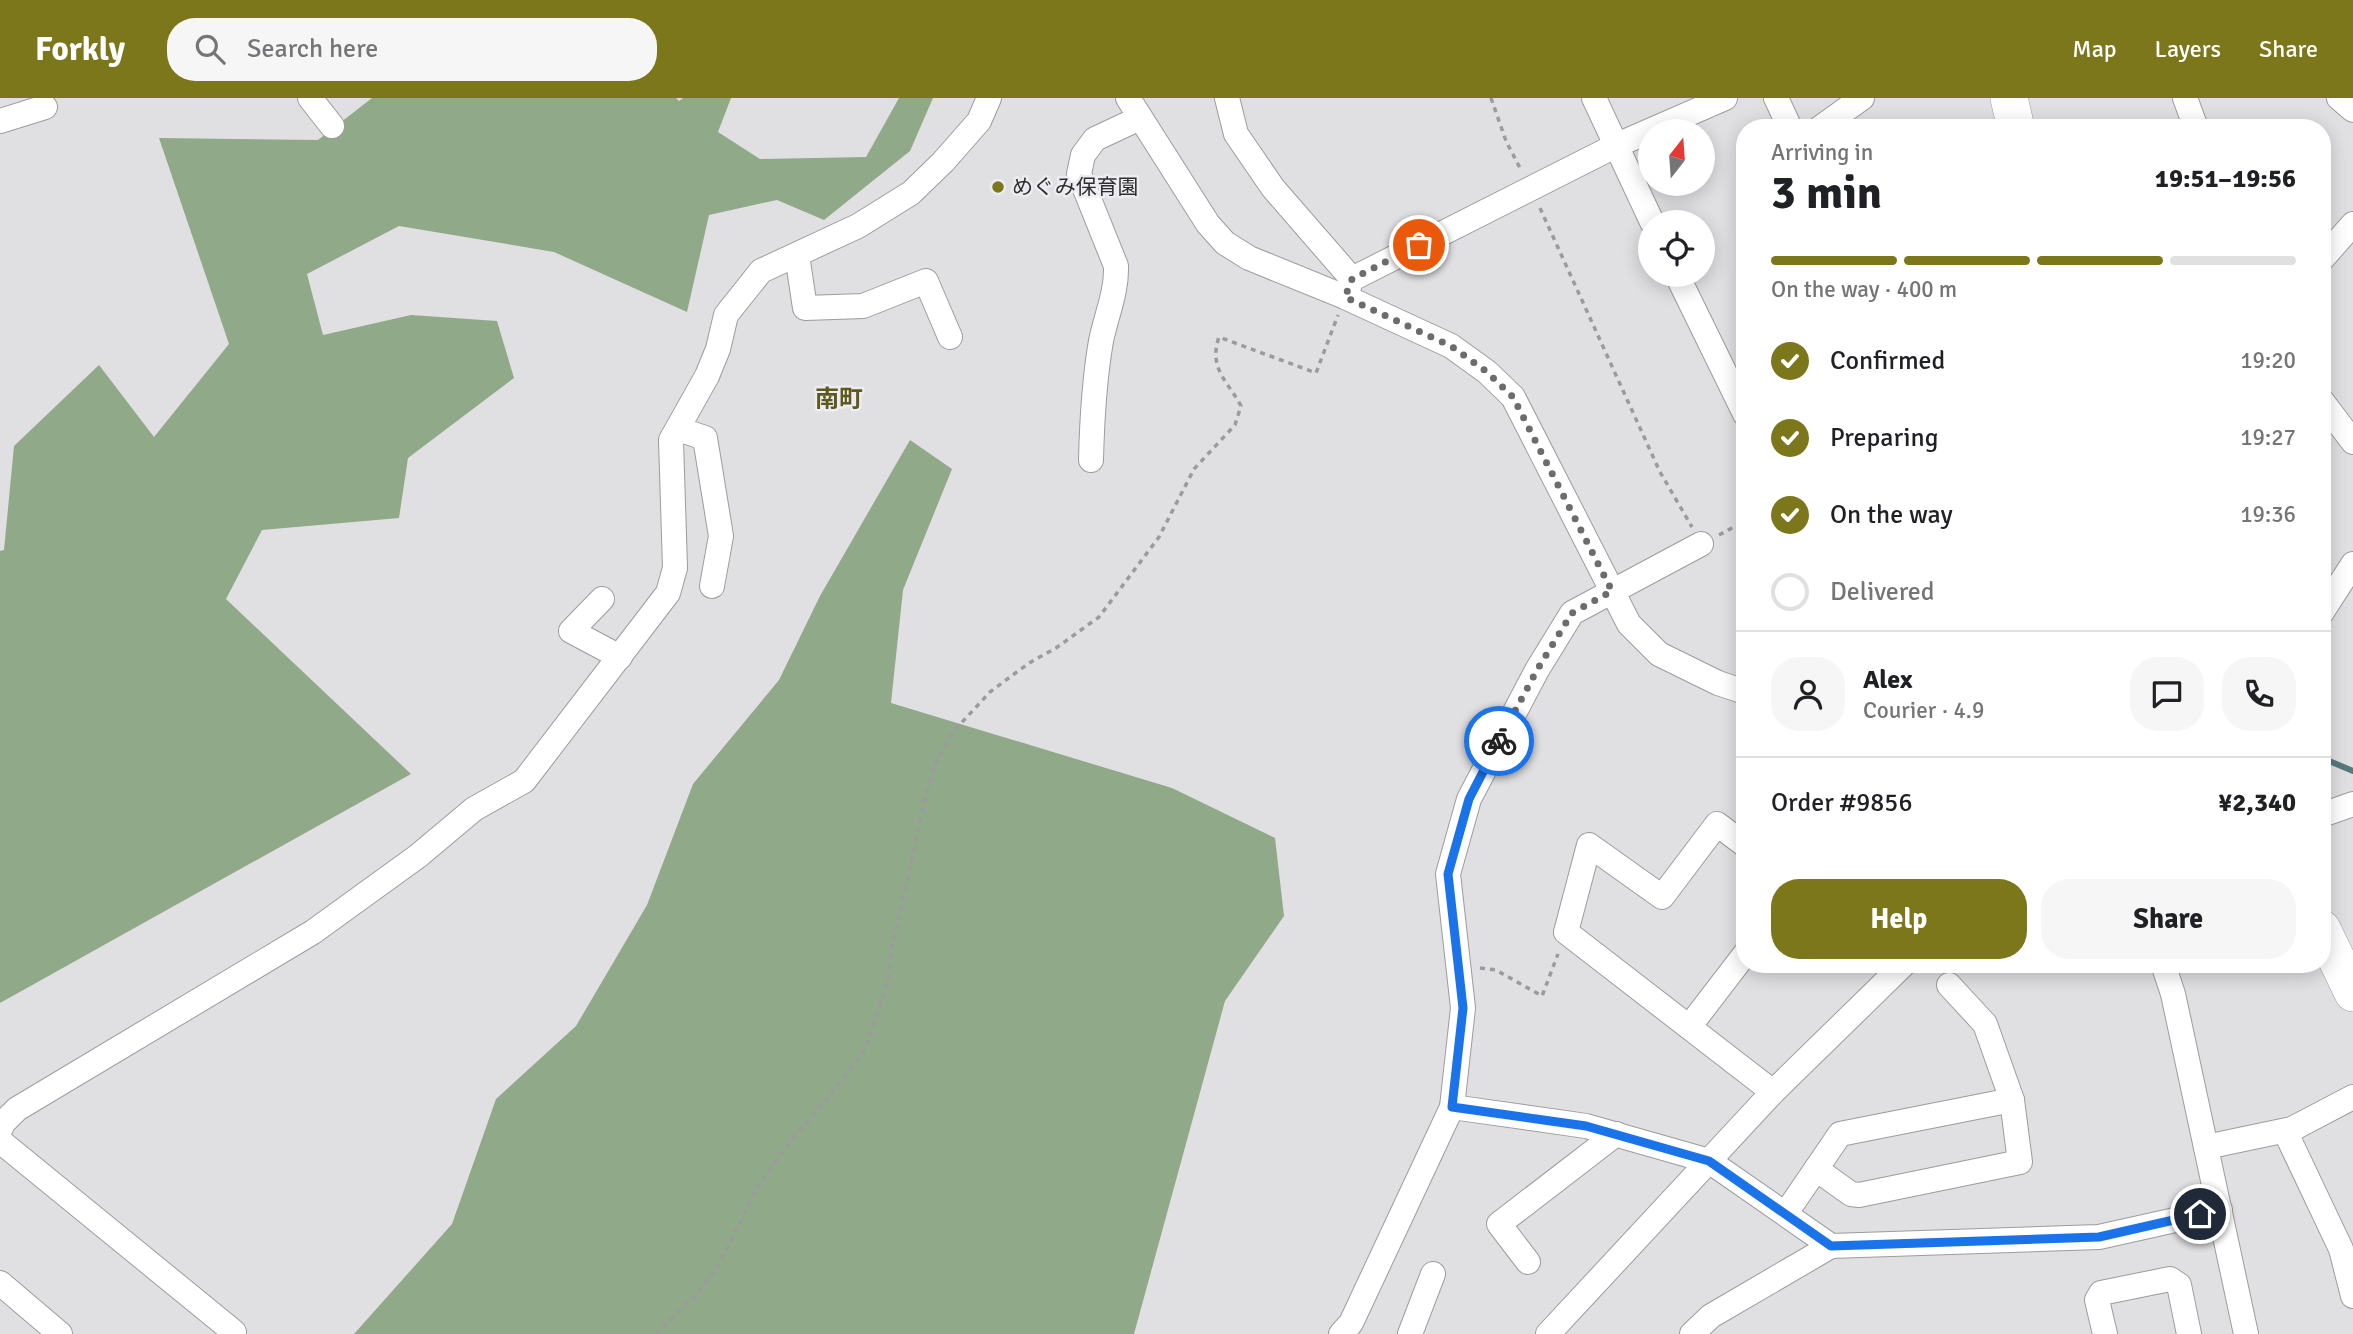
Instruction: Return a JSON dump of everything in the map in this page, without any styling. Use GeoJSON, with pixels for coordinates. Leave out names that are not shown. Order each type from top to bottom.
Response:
{"type":"FeatureCollection","features":[{"type":"Feature","properties":{"kind":"highway"},"geometry":{"type":"LineString","coordinates":[[2008,98],[2014,119]]}},
{"type":"Feature","properties":{"kind":"highway"},"geometry":{"type":"LineString","coordinates":[[2331,948],[2353,993]]}},
{"type":"Feature","properties":{"kind":"street"},"geometry":{"type":"LineString","coordinates":[[310,98],[332,126]]}},
{"type":"Feature","properties":{"kind":"street"},"geometry":{"type":"LineString","coordinates":[[0,1130],[17,1109],[313,932],[418,856],[474,809],[524,781],[668,593],[675,568],[671,440],[708,376],[726,315],[761,271],[858,226],[911,193],[979,121],[989,98]]}},
{"type":"Feature","properties":{"kind":"street"},"geometry":{"type":"LineString","coordinates":[[1227,98],[1236,134],[1348,288]]}},
{"type":"Feature","properties":{"kind":"street"},"geometry":{"type":"LineString","coordinates":[[1594,98],[1646,210]]}},
{"type":"Feature","properties":{"kind":"street"},"geometry":{"type":"LineString","coordinates":[[1348,288],[1615,146],[1725,98]]}},
{"type":"Feature","properties":{"kind":"street"},"geometry":{"type":"LineString","coordinates":[[1776,98],[1786,119]]}},
{"type":"Feature","properties":{"kind":"street"},"geometry":{"type":"LineString","coordinates":[[1833,119],[1862,98]]}},
{"type":"Feature","properties":{"kind":"street"},"geometry":{"type":"LineString","coordinates":[[2185,98],[2193,119]]}},
{"type":"Feature","properties":{"kind":"street"},"geometry":{"type":"LineString","coordinates":[[2339,98],[2353,110]]}},
{"type":"Feature","properties":{"kind":"street"},"geometry":{"type":"LineString","coordinates":[[0,121],[45,107]]}},
{"type":"Feature","properties":{"kind":"street"},"geometry":{"type":"LineString","coordinates":[[1091,460],[1092,397],[1116,281],[1116,267],[1079,174],[1083,155],[1096,139],[1134,108],[1208,224],[1225,243],[1249,258],[1348,288],[1451,346],[1487,372],[1513,397],[1629,624],[1659,654],[1736,689]]}},
{"type":"Feature","properties":{"kind":"street"},"geometry":{"type":"LineString","coordinates":[[2331,249],[2353,224]]}},
{"type":"Feature","properties":{"kind":"street"},"geometry":{"type":"LineString","coordinates":[[797,255],[805,308],[863,306],[926,281],[950,337]]}},
{"type":"Feature","properties":{"kind":"street"},"geometry":{"type":"LineString","coordinates":[[1684,287],[1736,395]]}},
{"type":"Feature","properties":{"kind":"street"},"geometry":{"type":"LineString","coordinates":[[2331,413],[2353,442]]}},
{"type":"Feature","properties":{"kind":"street"},"geometry":{"type":"LineString","coordinates":[[678,429],[705,438],[721,536],[712,586]]}},
{"type":"Feature","properties":{"kind":"street"},"geometry":{"type":"LineString","coordinates":[[1342,1334],[1351,1323],[1452,1107],[1463,1008],[1448,874],[1469,799],[1537,670],[1572,613],[1702,544]]}},
{"type":"Feature","properties":{"kind":"street"},"geometry":{"type":"LineString","coordinates":[[2331,598],[2353,564]]}},
{"type":"Feature","properties":{"kind":"street"},"geometry":{"type":"LineString","coordinates":[[602,599],[571,631],[620,657]]}},
{"type":"Feature","properties":{"kind":"street"},"geometry":{"type":"LineString","coordinates":[[2331,812],[2353,804]]}},
{"type":"Feature","properties":{"kind":"street"},"geometry":{"type":"LineString","coordinates":[[1736,838],[1717,824],[1662,897],[1589,845],[1566,932],[1773,1092]]}},
{"type":"Feature","properties":{"kind":"street"},"geometry":{"type":"LineString","coordinates":[[1689,1027],[1736,966]]}},
{"type":"Feature","properties":{"kind":"street"},"geometry":{"type":"LineString","coordinates":[[1548,1334],[1773,1092],[1895,973]]}},
{"type":"Feature","properties":{"kind":"street"},"geometry":{"type":"LineString","coordinates":[[2166,973],[2173,993],[2246,1334]]}},
{"type":"Feature","properties":{"kind":"street"},"geometry":{"type":"LineString","coordinates":[[1816,1169],[1851,1194],[1858,1195],[2020,1162],[2012,1100],[1985,1024],[1949,985]]}},
{"type":"Feature","properties":{"kind":"street"},"geometry":{"type":"LineString","coordinates":[[2206,1147],[2292,1129],[2353,1097]]}},
{"type":"Feature","properties":{"kind":"street"},"geometry":{"type":"LineString","coordinates":[[1786,1213],[1840,1133],[2012,1100]]}},
{"type":"Feature","properties":{"kind":"street"},"geometry":{"type":"LineString","coordinates":[[1452,1107],[1586,1126],[1709,1161],[1831,1246]]}},
{"type":"Feature","properties":{"kind":"street"},"geometry":{"type":"LineString","coordinates":[[2285,1131],[2341,1249],[2353,1296]]}},
{"type":"Feature","properties":{"kind":"street"},"geometry":{"type":"LineString","coordinates":[[1528,1262],[1499,1224],[1615,1134]]}},
{"type":"Feature","properties":{"kind":"street"},"geometry":{"type":"LineString","coordinates":[[0,1141],[234,1332],[233,1334]]}},
{"type":"Feature","properties":{"kind":"street"},"geometry":{"type":"LineString","coordinates":[[1692,1334],[1711,1316],[1831,1246],[2099,1237],[2220,1210]]}},
{"type":"Feature","properties":{"kind":"street"},"geometry":{"type":"LineString","coordinates":[[1410,1334],[1433,1274]]}},
{"type":"Feature","properties":{"kind":"street"},"geometry":{"type":"LineString","coordinates":[[2105,1334],[2097,1300],[2101,1293],[2170,1279],[2179,1285],[2189,1334]]}},
{"type":"Feature","properties":{"kind":"street"},"geometry":{"type":"LineString","coordinates":[[0,1283],[60,1334]]}},
{"type":"Feature","properties":{"kind":"path"},"geometry":{"type":"LineString","coordinates":[[1491,98],[1506,141],[1531,189],[1660,472],[1702,544],[1736,526]]}},
{"type":"Feature","properties":{"kind":"path"},"geometry":{"type":"LineString","coordinates":[[656,1334],[697,1294],[719,1265],[757,1188],[769,1170],[866,1048],[888,981],[891,952],[926,795],[936,762],[953,732],[990,692],[1099,617],[1159,537],[1194,469],[1235,425],[1241,406],[1233,390],[1225,384],[1215,360],[1219,337],[1316,373],[1348,288]]}},
{"type":"Feature","properties":{"kind":"path"},"geometry":{"type":"LineString","coordinates":[[1458,967],[1496,970],[1542,996],[1566,932]]}},
{"type":"Feature","properties":{"kind":"green space"},"geometry":{"type":"Polygon","coordinates":[[[372,98],[676,98],[679,101],[683,98],[731,98],[718,132],[760,159],[866,157],[899,98],[933,98],[910,151],[824,220],[777,200],[709,215],[687,312],[554,252],[399,226],[307,274],[323,335],[411,315],[497,321],[514,378],[408,458],[399,518],[262,530],[226,599],[411,774],[0,1003],[0,551],[4,550],[14,446],[99,365],[154,437],[229,344],[159,138],[318,140],[372,98]]]}},
{"type":"Feature","properties":{"kind":"green space"},"geometry":{"type":"Polygon","coordinates":[[[910,440],[952,469],[903,590],[891,703],[1172,788],[1275,838],[1284,916],[1225,1001],[1134,1334],[354,1334],[452,1224],[496,1099],[576,1026],[647,905],[693,784],[779,680],[820,596],[910,440]]]}},
{"type":"Feature","properties":{"kind":"waterway"},"geometry":{"type":"LineString","coordinates":[[2331,762],[2353,771]]}},
{"type":"Feature","properties":{"kind":"way so far"},"geometry":{"type":"LineString","coordinates":[[1419,245],[1352,279],[1345,297],[1451,346],[1487,372],[1513,397],[1612,591],[1572,613],[1537,670],[1499,741]]}},
{"type":"Feature","properties":{"kind":"place","name":"めぐみ保育園"},"geometry":{"type":"Point","coordinates":[998,187]}},
{"type":"Feature","properties":{"kind":"district","name":"南町"},"geometry":{"type":"Point","coordinates":[839,399]}},
{"type":"Feature","properties":{"kind":"route"},"geometry":{"type":"LineString","coordinates":[[1499,741],[1469,799],[1448,874],[1463,1008],[1452,1107],[1586,1126],[1709,1161],[1831,1246],[2099,1237],[2200,1214]]}}]}
